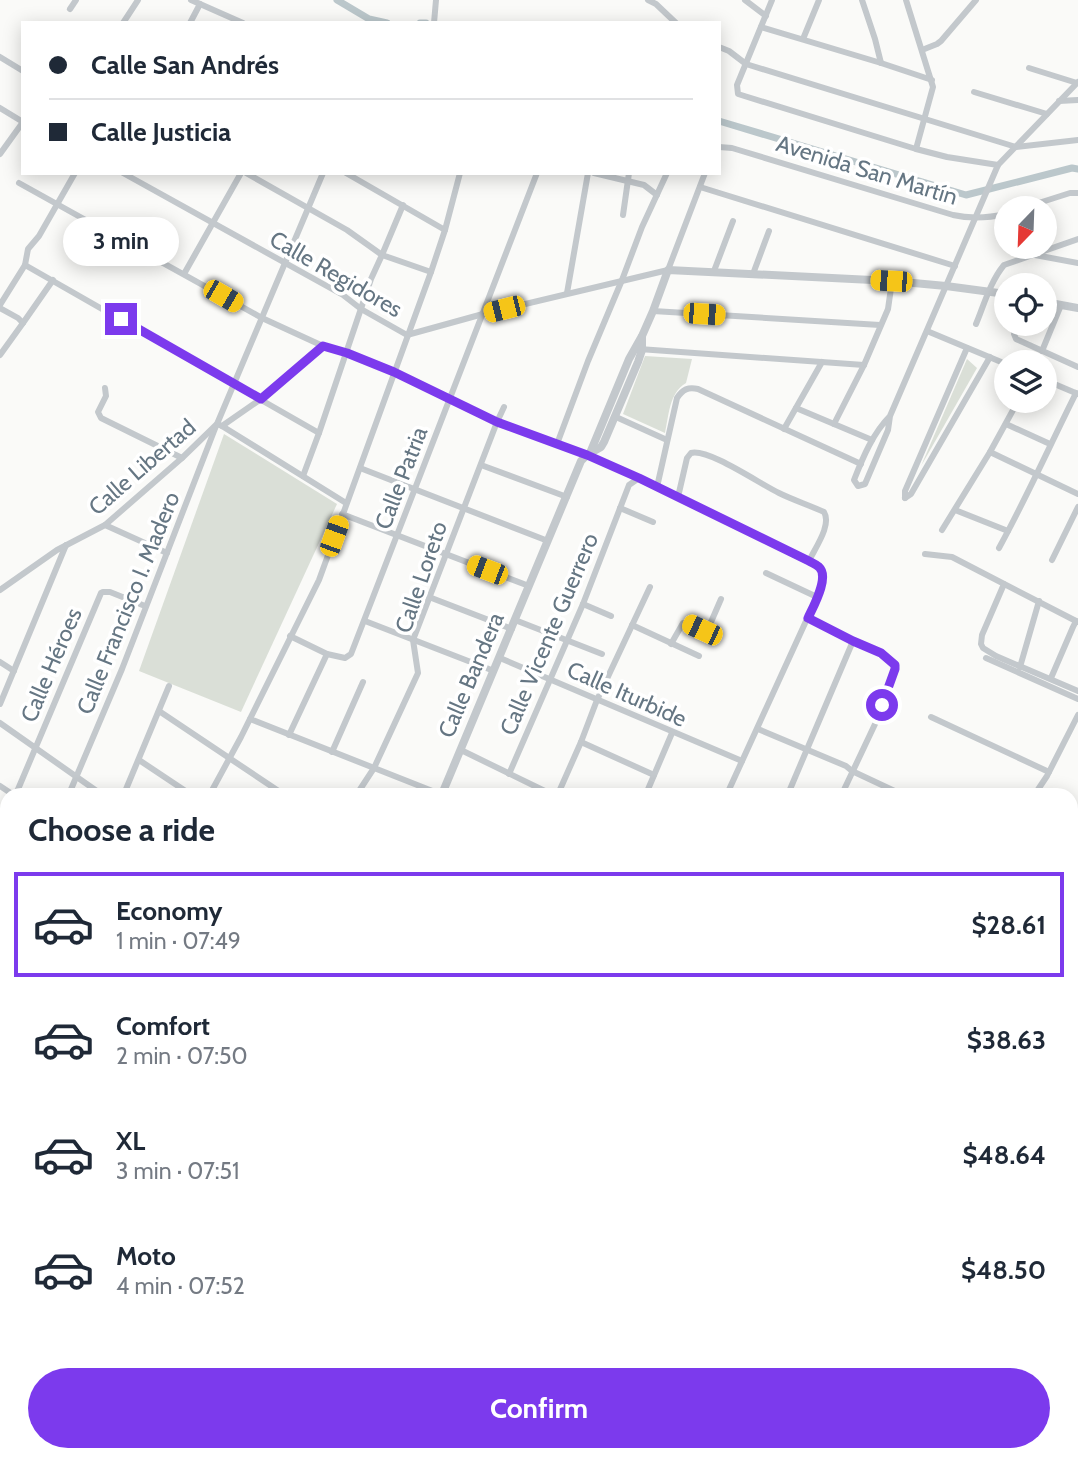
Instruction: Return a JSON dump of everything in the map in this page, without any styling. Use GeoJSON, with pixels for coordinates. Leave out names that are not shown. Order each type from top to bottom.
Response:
{"type":"FeatureCollection","features":[{"type":"Feature","properties":{"kind":"street"},"geometry":{"type":"LineString","coordinates":[[70,9],[76,0]]}},
{"type":"Feature","properties":{"kind":"street"},"geometry":{"type":"LineString","coordinates":[[124,21],[138,0]]}},
{"type":"Feature","properties":{"kind":"street"},"geometry":{"type":"LineString","coordinates":[[191,0],[238,21]]}},
{"type":"Feature","properties":{"kind":"street"},"geometry":{"type":"LineString","coordinates":[[434,21],[436,0]]}},
{"type":"Feature","properties":{"kind":"street"},"geometry":{"type":"LineString","coordinates":[[648,0],[657,2],[674,21]]}},
{"type":"Feature","properties":{"kind":"street"},"geometry":{"type":"LineString","coordinates":[[745,0],[766,16]]}},
{"type":"Feature","properties":{"kind":"street"},"geometry":{"type":"LineString","coordinates":[[746,64],[772,0]]}},
{"type":"Feature","properties":{"kind":"street"},"geometry":{"type":"LineString","coordinates":[[803,39],[819,0]]}},
{"type":"Feature","properties":{"kind":"street"},"geometry":{"type":"LineString","coordinates":[[862,0],[881,63]]}},
{"type":"Feature","properties":{"kind":"street"},"geometry":{"type":"LineString","coordinates":[[906,0],[932,80],[933,92],[916,149]]}},
{"type":"Feature","properties":{"kind":"street"},"geometry":{"type":"LineString","coordinates":[[922,50],[941,41],[976,0]]}},
{"type":"Feature","properties":{"kind":"street"},"geometry":{"type":"LineString","coordinates":[[191,21],[200,4]]}},
{"type":"Feature","properties":{"kind":"street"},"geometry":{"type":"LineString","coordinates":[[761,27],[932,80]]}},
{"type":"Feature","properties":{"kind":"street"},"geometry":{"type":"LineString","coordinates":[[721,48],[746,64],[1016,147],[1078,140]]}},
{"type":"Feature","properties":{"kind":"street"},"geometry":{"type":"LineString","coordinates":[[0,57],[21,70]]}},
{"type":"Feature","properties":{"kind":"street","name":"Avenida San Martín"},"geometry":{"type":"LineString","coordinates":[[746,64],[737,85],[737,91],[743,96],[947,158],[998,165]]}},
{"type":"Feature","properties":{"kind":"street"},"geometry":{"type":"LineString","coordinates":[[890,416],[879,427],[861,464],[854,480],[858,486],[866,484],[888,430],[890,416],[998,165],[1077,83],[1029,68]]}},
{"type":"Feature","properties":{"kind":"street"},"geometry":{"type":"LineString","coordinates":[[974,92],[1047,114]]}},
{"type":"Feature","properties":{"kind":"street"},"geometry":{"type":"LineString","coordinates":[[1059,101],[1078,100]]}},
{"type":"Feature","properties":{"kind":"street"},"geometry":{"type":"LineString","coordinates":[[0,108],[21,121]]}},
{"type":"Feature","properties":{"kind":"street"},"geometry":{"type":"LineString","coordinates":[[0,154],[21,125]]}},
{"type":"Feature","properties":{"kind":"street","name":"Avenida San Martín"},"geometry":{"type":"LineString","coordinates":[[721,147],[732,148],[953,215],[975,218],[994,216]]}},
{"type":"Feature","properties":{"kind":"street"},"geometry":{"type":"LineString","coordinates":[[23,323],[0,307],[25,265],[28,249],[40,236],[74,175]]}},
{"type":"Feature","properties":{"kind":"street","name":"Calle Regidores"},"geometry":{"type":"LineString","coordinates":[[127,175],[343,295],[361,309],[407,335],[668,270]]}},
{"type":"Feature","properties":{"kind":"street"},"geometry":{"type":"LineString","coordinates":[[184,274],[240,175]]}},
{"type":"Feature","properties":{"kind":"street"},"geometry":{"type":"LineString","coordinates":[[249,175],[359,238],[382,255],[430,272]]}},
{"type":"Feature","properties":{"kind":"street","name":"Calle Libertad"},"geometry":{"type":"LineString","coordinates":[[1,587],[57,550],[105,525],[220,425],[322,175]]}},
{"type":"Feature","properties":{"kind":"street"},"geometry":{"type":"LineString","coordinates":[[350,175],[445,230]]}},
{"type":"Feature","properties":{"kind":"street"},"geometry":{"type":"LineString","coordinates":[[213,788],[319,580],[445,230],[459,175]]}},
{"type":"Feature","properties":{"kind":"street","name":"Calle Patria"},"geometry":{"type":"LineString","coordinates":[[327,654],[345,659],[349,657],[365,621],[536,175]]}},
{"type":"Feature","properties":{"kind":"street"},"geometry":{"type":"LineString","coordinates":[[567,293],[587,175]]}},
{"type":"Feature","properties":{"kind":"street"},"geometry":{"type":"LineString","coordinates":[[612,175],[629,177],[657,195]]}},
{"type":"Feature","properties":{"kind":"street"},"geometry":{"type":"LineString","coordinates":[[557,444],[642,227],[666,175]]}},
{"type":"Feature","properties":{"kind":"street"},"geometry":{"type":"LineString","coordinates":[[588,454],[601,447],[616,416],[642,336],[704,175]]}},
{"type":"Feature","properties":{"kind":"street"},"geometry":{"type":"LineString","coordinates":[[623,215],[629,177]]}},
{"type":"Feature","properties":{"kind":"street"},"geometry":{"type":"LineString","coordinates":[[19,183],[262,318],[323,346],[394,372],[497,422],[588,454],[819,567],[822,581],[817,597],[730,788]]}},
{"type":"Feature","properties":{"kind":"street"},"geometry":{"type":"LineString","coordinates":[[700,187],[954,266]]}},
{"type":"Feature","properties":{"kind":"street"},"geometry":{"type":"LineString","coordinates":[[1057,197],[1078,192]]}},
{"type":"Feature","properties":{"kind":"street"},"geometry":{"type":"LineString","coordinates":[[303,476],[372,279],[403,205]]}},
{"type":"Feature","properties":{"kind":"street"},"geometry":{"type":"LineString","coordinates":[[713,271],[733,221]]}},
{"type":"Feature","properties":{"kind":"street"},"geometry":{"type":"LineString","coordinates":[[753,274],[769,231]]}},
{"type":"Feature","properties":{"kind":"street"},"geometry":{"type":"LineString","coordinates":[[1057,246],[1078,239]]}},
{"type":"Feature","properties":{"kind":"street"},"geometry":{"type":"LineString","coordinates":[[976,324],[989,291],[1004,265],[1019,259]]}},
{"type":"Feature","properties":{"kind":"street"},"geometry":{"type":"LineString","coordinates":[[1055,259],[1078,264]]}},
{"type":"Feature","properties":{"kind":"street"},"geometry":{"type":"LineString","coordinates":[[25,265],[319,433]]}},
{"type":"Feature","properties":{"kind":"street"},"geometry":{"type":"LineString","coordinates":[[668,270],[891,281],[994,292]]}},
{"type":"Feature","properties":{"kind":"street"},"geometry":{"type":"LineString","coordinates":[[0,355],[53,280]]}},
{"type":"Feature","properties":{"kind":"street"},"geometry":{"type":"LineString","coordinates":[[834,424],[864,365],[889,304],[891,281]]}},
{"type":"Feature","properties":{"kind":"street"},"geometry":{"type":"LineString","coordinates":[[1057,304],[1078,308]]}},
{"type":"Feature","properties":{"kind":"street"},"geometry":{"type":"LineString","coordinates":[[1042,350],[1060,305]]}},
{"type":"Feature","properties":{"kind":"street"},"geometry":{"type":"LineString","coordinates":[[653,311],[880,325]]}},
{"type":"Feature","properties":{"kind":"street"},"geometry":{"type":"LineString","coordinates":[[927,331],[994,359]]}},
{"type":"Feature","properties":{"kind":"street"},"geometry":{"type":"LineString","coordinates":[[1014,336],[1019,341],[1040,350]]}},
{"type":"Feature","properties":{"kind":"street"},"geometry":{"type":"LineString","coordinates":[[323,346],[261,399],[220,425],[346,503]]}},
{"type":"Feature","properties":{"kind":"street"},"geometry":{"type":"LineString","coordinates":[[967,348],[905,491],[905,498],[911,494],[990,357]]}},
{"type":"Feature","properties":{"kind":"street"},"geometry":{"type":"LineString","coordinates":[[638,349],[864,365]]}},
{"type":"Feature","properties":{"kind":"street"},"geometry":{"type":"LineString","coordinates":[[588,454],[638,349]]}},
{"type":"Feature","properties":{"kind":"street"},"geometry":{"type":"LineString","coordinates":[[1057,357],[1077,365]]}},
{"type":"Feature","properties":{"kind":"street"},"geometry":{"type":"LineString","coordinates":[[784,429],[822,362]]}},
{"type":"Feature","properties":{"kind":"street"},"geometry":{"type":"LineString","coordinates":[[999,548],[1077,394],[1057,385]]}},
{"type":"Feature","properties":{"kind":"street"},"geometry":{"type":"LineString","coordinates":[[105,388],[106,396],[98,412],[101,418],[182,457]]}},
{"type":"Feature","properties":{"kind":"street"},"geometry":{"type":"LineString","coordinates":[[657,487],[677,398],[691,388],[861,464]]}},
{"type":"Feature","properties":{"kind":"street","name":"Calle Loreto"},"geometry":{"type":"LineString","coordinates":[[361,788],[374,768],[418,673],[413,640],[504,407]]}},
{"type":"Feature","properties":{"kind":"street"},"geometry":{"type":"LineString","coordinates":[[796,408],[872,440]]}},
{"type":"Feature","properties":{"kind":"street"},"geometry":{"type":"LineString","coordinates":[[942,530],[1012,413]]}},
{"type":"Feature","properties":{"kind":"street"},"geometry":{"type":"LineString","coordinates":[[616,416],[667,440]]}},
{"type":"Feature","properties":{"kind":"street"},"geometry":{"type":"LineString","coordinates":[[1006,424],[1050,444]]}},
{"type":"Feature","properties":{"kind":"street","name":"Calle Francisco I. Madero"},"geometry":{"type":"LineString","coordinates":[[72,788],[220,425]]}},
{"type":"Feature","properties":{"kind":"street"},"geometry":{"type":"LineString","coordinates":[[678,497],[687,458],[691,453],[699,452],[735,468],[777,492],[827,515],[824,530],[809,561]]}},
{"type":"Feature","properties":{"kind":"street"},"geometry":{"type":"LineString","coordinates":[[990,452],[1078,494]]}},
{"type":"Feature","properties":{"kind":"street","name":"Calle Bandera"},"geometry":{"type":"LineString","coordinates":[[444,788],[581,461],[588,454]]}},
{"type":"Feature","properties":{"kind":"street"},"geometry":{"type":"LineString","coordinates":[[481,464],[566,497]]}},
{"type":"Feature","properties":{"kind":"street"},"geometry":{"type":"LineString","coordinates":[[360,468],[548,541]]}},
{"type":"Feature","properties":{"kind":"street","name":"Calle Vicente Guerrero"},"geometry":{"type":"LineString","coordinates":[[509,774],[583,604],[629,485],[639,478]]}},
{"type":"Feature","properties":{"kind":"street"},"geometry":{"type":"LineString","coordinates":[[1052,560],[1078,507]]}},
{"type":"Feature","properties":{"kind":"street"},"geometry":{"type":"LineString","coordinates":[[620,508],[653,522]]}},
{"type":"Feature","properties":{"kind":"street"},"geometry":{"type":"LineString","coordinates":[[955,510],[1008,531]]}},
{"type":"Feature","properties":{"kind":"street"},"geometry":{"type":"LineString","coordinates":[[342,514],[529,586]]}},
{"type":"Feature","properties":{"kind":"street"},"geometry":{"type":"LineString","coordinates":[[105,525],[167,553]]}},
{"type":"Feature","properties":{"kind":"street"},"geometry":{"type":"LineString","coordinates":[[0,704],[66,545]]}},
{"type":"Feature","properties":{"kind":"street"},"geometry":{"type":"LineString","coordinates":[[925,554],[952,557],[1077,621],[1051,678]]}},
{"type":"Feature","properties":{"kind":"street"},"geometry":{"type":"LineString","coordinates":[[766,573],[817,597]]}},
{"type":"Feature","properties":{"kind":"street"},"geometry":{"type":"LineString","coordinates":[[1004,584],[982,635],[983,648],[1078,691]]}},
{"type":"Feature","properties":{"kind":"street"},"geometry":{"type":"LineString","coordinates":[[561,788],[597,700],[650,587]]}},
{"type":"Feature","properties":{"kind":"street","name":"Calle Héroes"},"geometry":{"type":"LineString","coordinates":[[17,788],[101,593],[110,592],[145,606]]}},
{"type":"Feature","properties":{"kind":"street"},"geometry":{"type":"LineString","coordinates":[[429,597],[512,629]]}},
{"type":"Feature","properties":{"kind":"street"},"geometry":{"type":"LineString","coordinates":[[671,645],[683,623],[704,631],[708,629],[721,599]]}},
{"type":"Feature","properties":{"kind":"street"},"geometry":{"type":"LineString","coordinates":[[1020,667],[1039,601]]}},
{"type":"Feature","properties":{"kind":"street"},"geometry":{"type":"LineString","coordinates":[[583,604],[611,616]]}},
{"type":"Feature","properties":{"kind":"street"},"geometry":{"type":"LineString","coordinates":[[808,618],[881,653],[895,665],[876,722],[845,788]]}},
{"type":"Feature","properties":{"kind":"street"},"geometry":{"type":"LineString","coordinates":[[515,620],[603,654]]}},
{"type":"Feature","properties":{"kind":"street"},"geometry":{"type":"LineString","coordinates":[[365,621],[494,671]]}},
{"type":"Feature","properties":{"kind":"street"},"geometry":{"type":"LineString","coordinates":[[632,625],[699,656]]}},
{"type":"Feature","properties":{"kind":"street"},"geometry":{"type":"LineString","coordinates":[[289,735],[327,654],[290,636]]}},
{"type":"Feature","properties":{"kind":"street"},"geometry":{"type":"LineString","coordinates":[[791,788],[853,641]]}},
{"type":"Feature","properties":{"kind":"street","name":"Calle Iturbide"},"geometry":{"type":"LineString","coordinates":[[500,658],[742,761]]}},
{"type":"Feature","properties":{"kind":"street"},"geometry":{"type":"LineString","coordinates":[[986,658],[1078,699]]}},
{"type":"Feature","properties":{"kind":"street"},"geometry":{"type":"LineString","coordinates":[[0,662],[14,671]]}},
{"type":"Feature","properties":{"kind":"street"},"geometry":{"type":"LineString","coordinates":[[332,752],[363,682]]}},
{"type":"Feature","properties":{"kind":"street"},"geometry":{"type":"LineString","coordinates":[[127,788],[169,686]]}},
{"type":"Feature","properties":{"kind":"street"},"geometry":{"type":"LineString","coordinates":[[159,711],[274,788]]}},
{"type":"Feature","properties":{"kind":"street"},"geometry":{"type":"LineString","coordinates":[[1039,788],[1078,715]]}},
{"type":"Feature","properties":{"kind":"street"},"geometry":{"type":"LineString","coordinates":[[931,717],[1049,772]]}},
{"type":"Feature","properties":{"kind":"street"},"geometry":{"type":"LineString","coordinates":[[250,719],[426,788]]}},
{"type":"Feature","properties":{"kind":"street"},"geometry":{"type":"LineString","coordinates":[[0,723],[93,788]]}},
{"type":"Feature","properties":{"kind":"street"},"geometry":{"type":"LineString","coordinates":[[758,729],[846,766],[888,788]]}},
{"type":"Feature","properties":{"kind":"street"},"geometry":{"type":"LineString","coordinates":[[649,788],[672,733]]}},
{"type":"Feature","properties":{"kind":"street"},"geometry":{"type":"LineString","coordinates":[[581,742],[654,775]]}},
{"type":"Feature","properties":{"kind":"street"},"geometry":{"type":"LineString","coordinates":[[461,750],[538,788]]}},
{"type":"Feature","properties":{"kind":"street"},"geometry":{"type":"LineString","coordinates":[[139,760],[181,788]]}},
{"type":"Feature","properties":{"kind":"shaded area"},"geometry":{"type":"Polygon","coordinates":[[[645,356],[692,359],[686,383],[673,398],[665,433],[623,414],[645,356]]]}},
{"type":"Feature","properties":{"kind":"shaded area"},"geometry":{"type":"Polygon","coordinates":[[[967,359],[977,368],[921,466],[967,359]]]}},
{"type":"Feature","properties":{"kind":"shaded area"},"geometry":{"type":"Polygon","coordinates":[[[224,434],[337,504],[241,712],[139,671],[224,434]]]}},
{"type":"Feature","properties":{"kind":"waterway"},"geometry":{"type":"LineString","coordinates":[[337,0],[369,19],[378,21]]}},
{"type":"Feature","properties":{"kind":"waterway"},"geometry":{"type":"LineString","coordinates":[[721,122],[966,195],[1072,168],[1078,169]]}},
{"type":"Feature","properties":{"kind":"route"},"geometry":{"type":"LineString","coordinates":[[121,319],[261,399],[323,346],[347,353],[379,365],[497,422],[587,455],[639,478],[809,561],[819,567],[822,581],[808,618],[881,653],[895,665],[882,705]]}}]}
